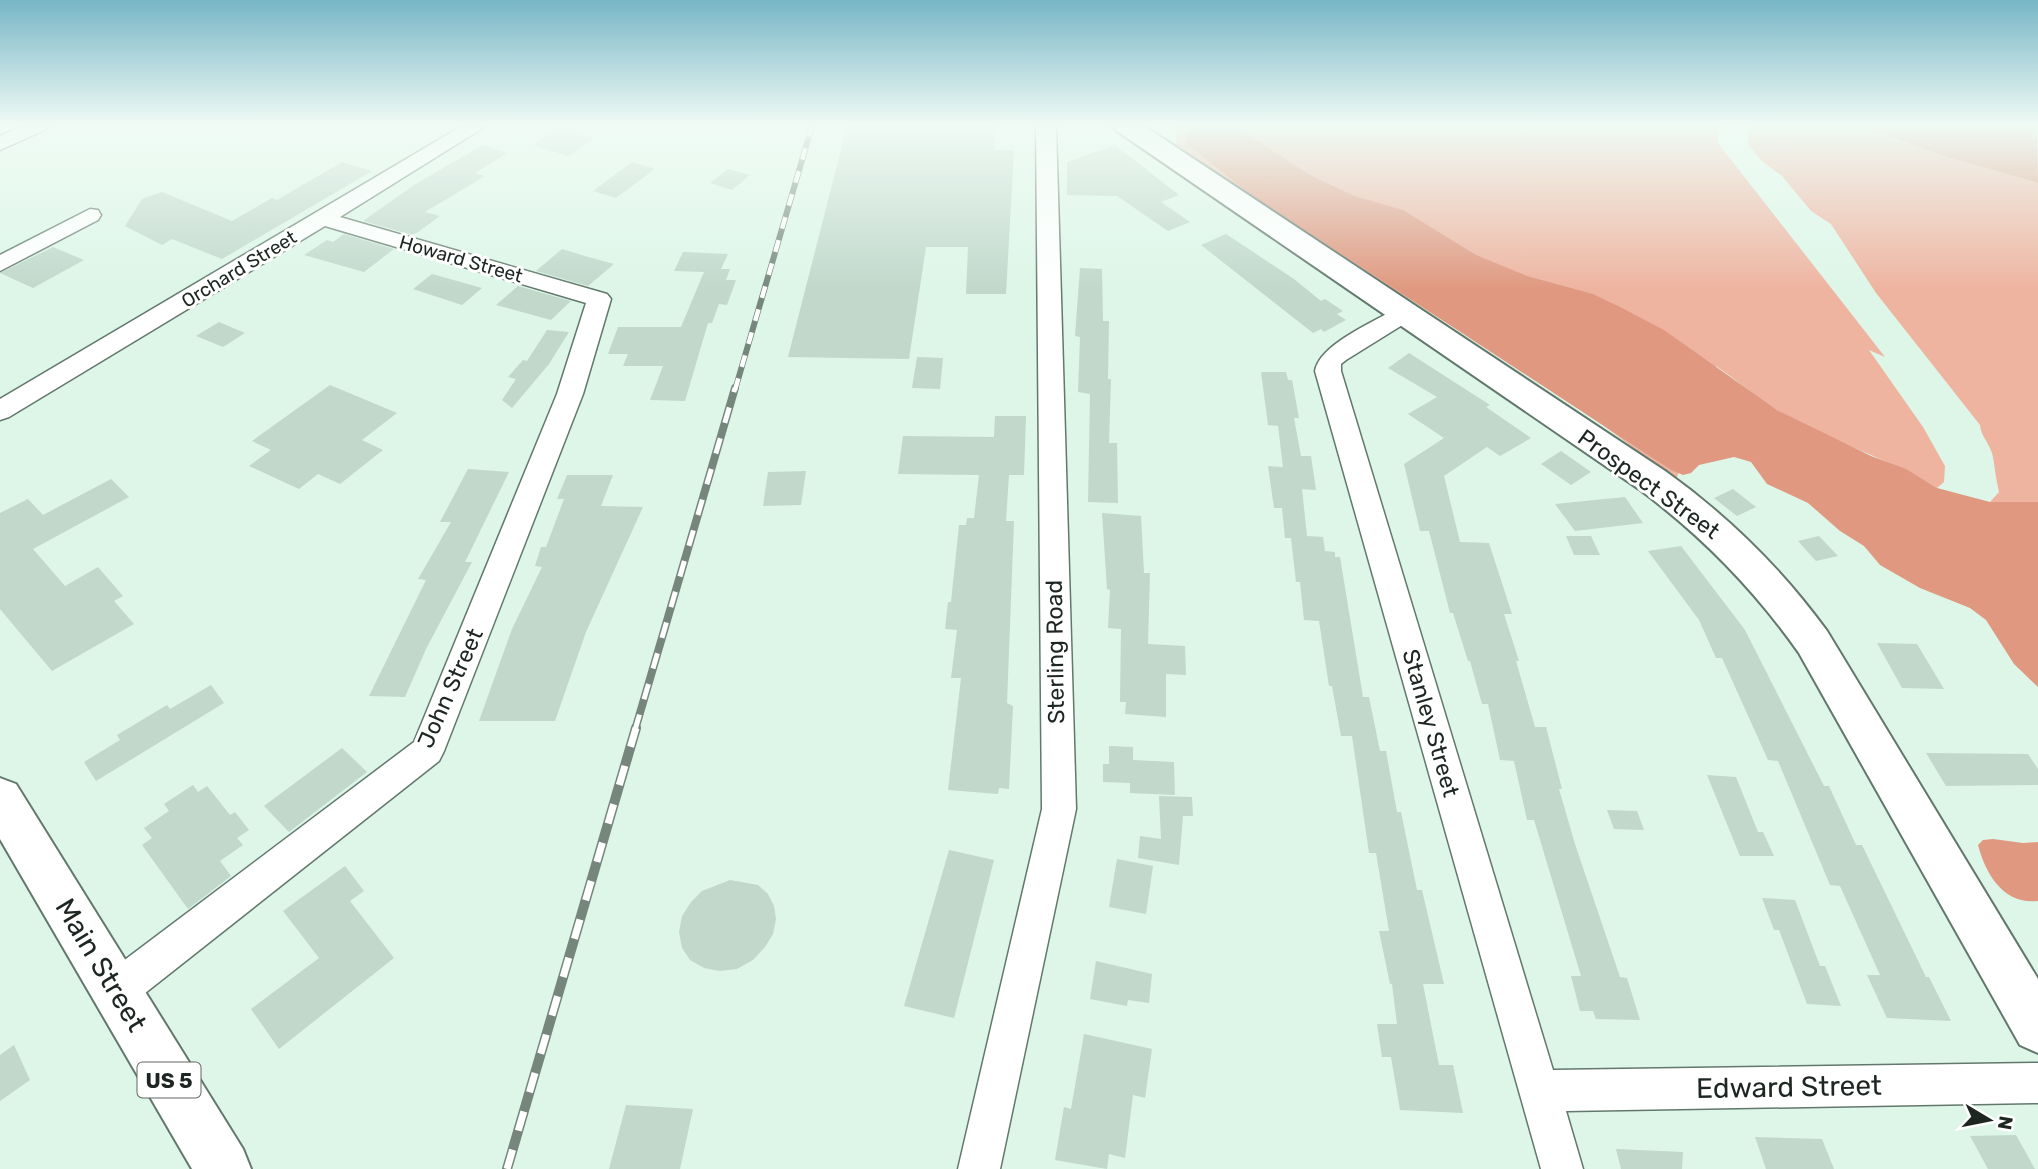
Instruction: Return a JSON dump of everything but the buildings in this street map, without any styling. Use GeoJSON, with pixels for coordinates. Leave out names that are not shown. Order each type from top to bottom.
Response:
{"type":"FeatureCollection","features":[{"type":"Feature","properties":{"kind":"main road","name":"Prospect Street"},"geometry":{"type":"LineString","coordinates":[[1207,181],[1684,503],[1733,545],[1769,583],[1799,621],[1839,683],[2038,1027]]}},
{"type":"Feature","properties":{"kind":"main road","name":"Main Street"},"geometry":{"type":"LineString","coordinates":[[0,798],[223,1169]]}},
{"type":"Feature","properties":{"kind":"street","name":"Orchard Street"},"geometry":{"type":"LineString","coordinates":[[0,411],[387,181]]}},
{"type":"Feature","properties":{"kind":"street","name":"Sterling Road"},"geometry":{"type":"LineString","coordinates":[[979,1169],[1059,809],[1047,181]]}},
{"type":"Feature","properties":{"kind":"street"},"geometry":{"type":"LineString","coordinates":[[0,264],[90,215]]}},
{"type":"Feature","properties":{"kind":"street","name":"Howard Street"},"geometry":{"type":"LineString","coordinates":[[324,219],[598,299]]}},
{"type":"Feature","properties":{"kind":"street","name":"John Street"},"geometry":{"type":"LineString","coordinates":[[116,991],[427,751],[570,394],[598,299]]}},
{"type":"Feature","properties":{"kind":"street","name":"Stanley Street"},"geometry":{"type":"LineString","coordinates":[[1404,314],[1337,354],[1329,362],[1328,371],[1562,1169]]}},
{"type":"Feature","properties":{"kind":"street","name":"Edward Street"},"geometry":{"type":"LineString","coordinates":[[1540,1091],[2038,1083]]}},
{"type":"Feature","properties":{"kind":"shaded area"},"geometry":{"type":"Polygon","coordinates":[[[1229,181],[1747,181],[1885,357],[1869,350],[1923,427],[1945,466],[1944,482],[1937,488],[1898,467],[1796,421],[1769,405],[1716,366],[1676,480],[1583,410],[1229,181]]]}},
{"type":"Feature","properties":{"kind":"shaded area"},"geometry":{"type":"Polygon","coordinates":[[[1233,181],[1322,181],[1354,196],[1403,210],[1476,255],[1527,276],[1593,294],[1620,307],[1664,330],[1777,410],[1871,456],[1906,469],[1937,488],[1990,502],[2038,502],[2038,687],[2014,664],[1986,620],[1970,608],[1920,588],[1880,565],[1864,546],[1840,531],[1808,503],[1767,484],[1751,462],[1734,457],[1699,465],[1691,473],[1683,475],[1671,470],[1233,181]]]}},
{"type":"Feature","properties":{"kind":"shaded area"},"geometry":{"type":"Polygon","coordinates":[[[1786,181],[2029,181],[2038,183],[2038,502],[1990,502],[1999,492],[1992,453],[1980,425],[1876,293],[1831,224],[1811,211],[1786,181]]]}},
{"type":"Feature","properties":{"kind":"shaded area"},"geometry":{"type":"Polygon","coordinates":[[[1983,840],[2038,842],[2038,901],[2015,898],[1998,886],[1986,867],[1978,845],[1983,840]]]}},
{"type":"Feature","properties":{"kind":"railway"},"geometry":{"type":"LineString","coordinates":[[735,390],[796,181]]}},
{"type":"Feature","properties":{"kind":"railway"},"geometry":{"type":"LineString","coordinates":[[635,730],[735,388]]}},
{"type":"Feature","properties":{"kind":"railway"},"geometry":{"type":"LineString","coordinates":[[507,1169],[636,728]]}}]}
